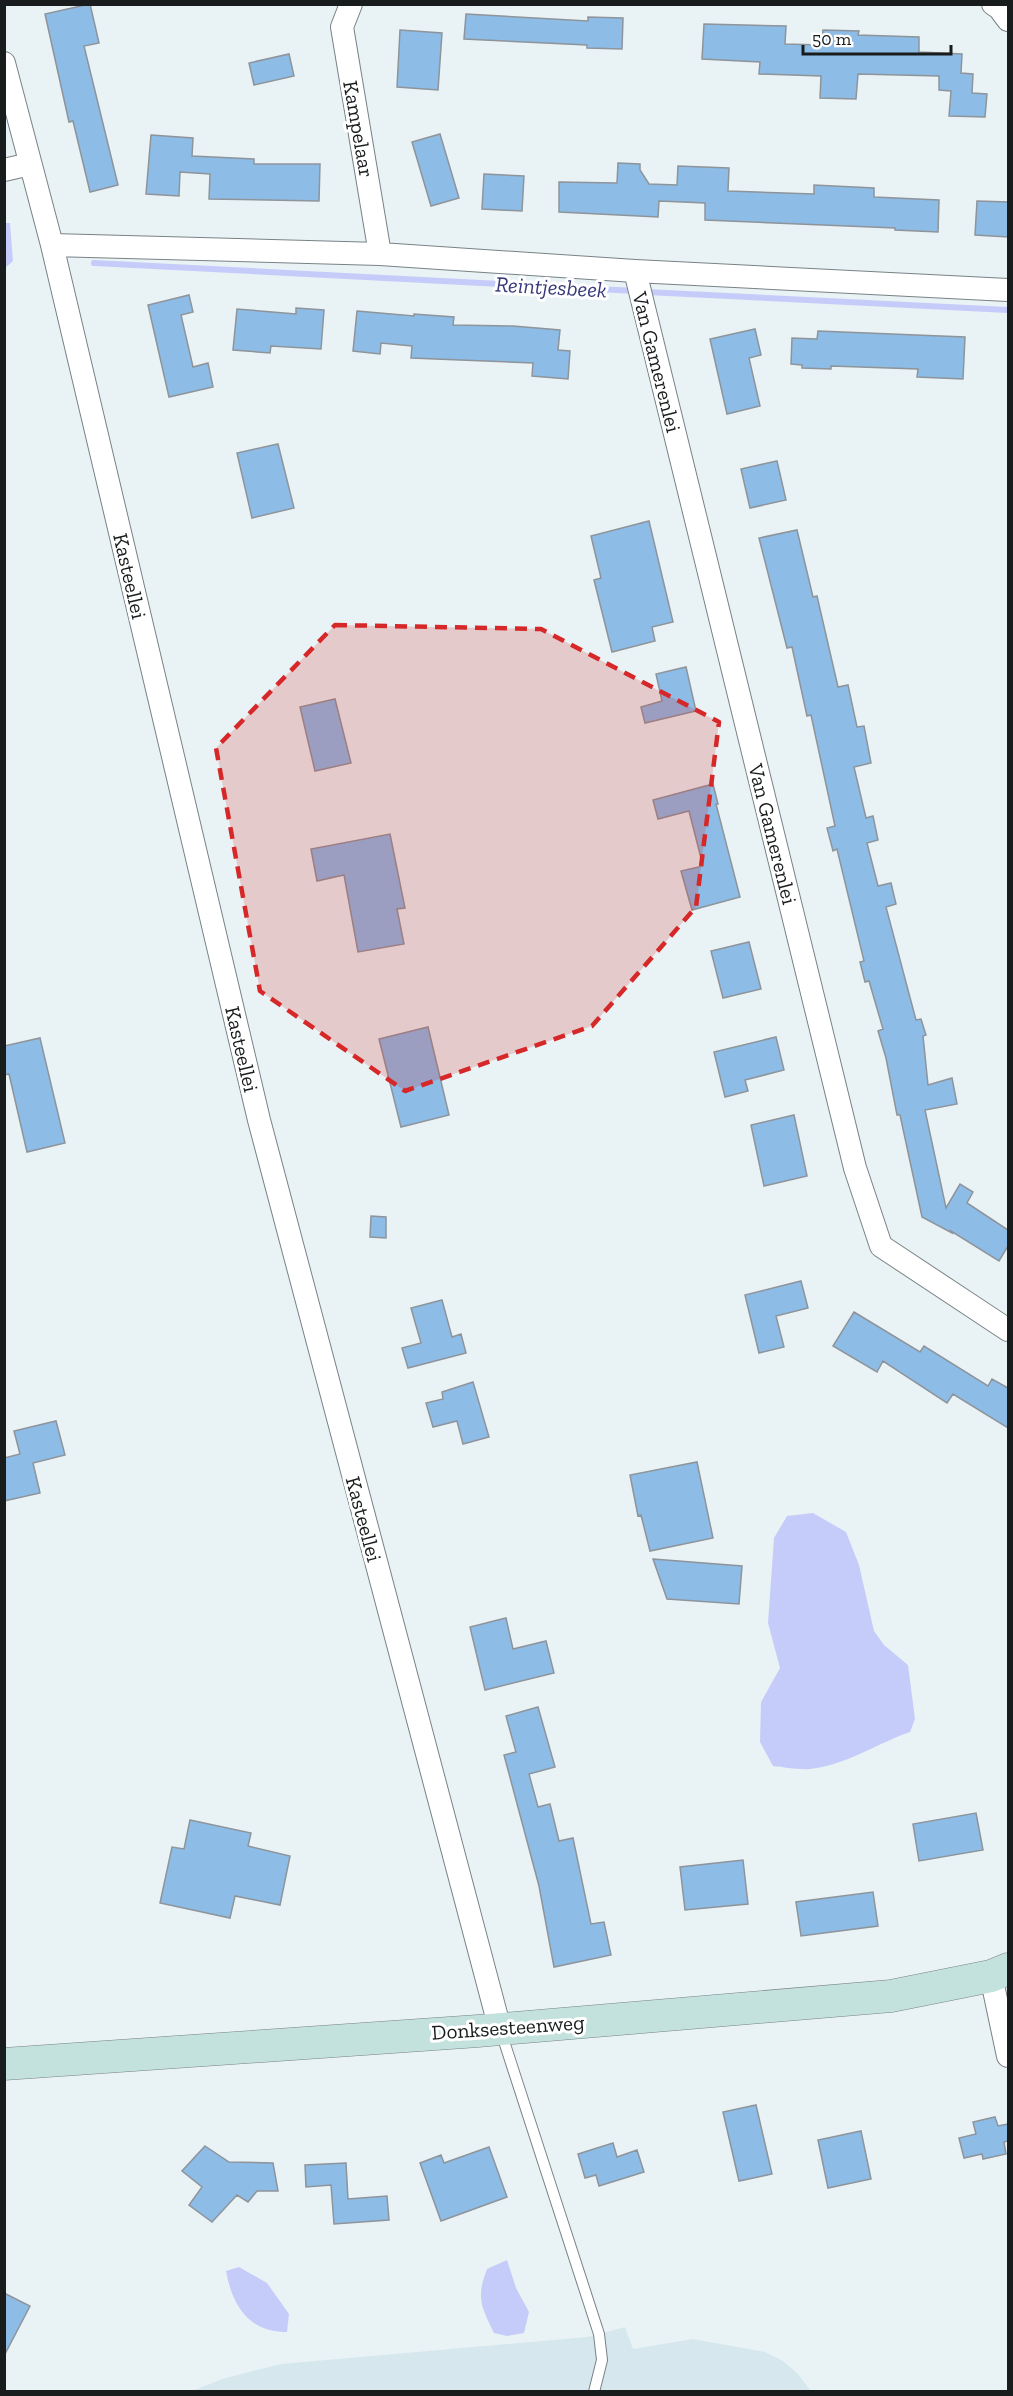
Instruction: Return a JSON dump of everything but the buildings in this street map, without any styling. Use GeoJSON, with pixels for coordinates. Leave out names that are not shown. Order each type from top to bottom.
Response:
{"type":"FeatureCollection","features":[{"type":"Feature","properties":{"kind":"street","name":"Kampelaar"},"geometry":{"type":"LineString","coordinates":[[351,4],[342,27],[380,254]]}},
{"type":"Feature","properties":{"kind":"street"},"geometry":{"type":"LineString","coordinates":[[993,4],[1008,20]]}},
{"type":"Feature","properties":{"kind":"street","name":"Kasteellei"},"geometry":{"type":"LineString","coordinates":[[4,63],[52,244],[259,1120],[500,2029]]}},
{"type":"Feature","properties":{"kind":"street"},"geometry":{"type":"LineString","coordinates":[[4,170],[30,164]]}},
{"type":"Feature","properties":{"kind":"street"},"geometry":{"type":"LineString","coordinates":[[52,244],[380,254],[635,271],[1008,290]]}},
{"type":"Feature","properties":{"kind":"street","name":"Van Gamerenlei"},"geometry":{"type":"LineString","coordinates":[[635,271],[855,1168],[881,1246],[1008,1330]]}},
{"type":"Feature","properties":{"kind":"street"},"geometry":{"type":"LineString","coordinates":[[1000,1973],[1008,2056]]}},
{"type":"Feature","properties":{"kind":"street","name":"Donksesteenweg"},"geometry":{"type":"LineString","coordinates":[[4,2064],[500,2029],[891,1996],[1000,1973]]}},
{"type":"Feature","properties":{"kind":"lane"},"geometry":{"type":"LineString","coordinates":[[500,2029],[599,2334],[602,2360],[594,2391]]}},
{"type":"Feature","properties":{"kind":"highlighted area"},"geometry":{"type":"Polygon","coordinates":[[[335,625],[541,629],[719,722],[696,907],[592,1026],[405,1091],[260,991],[216,748],[335,625]]]}},
{"type":"Feature","properties":{"kind":"shaded area"},"geometry":{"type":"Polygon","coordinates":[[[625,2327],[633,2349],[693,2339],[765,2352],[783,2361],[798,2374],[811,2391],[190,2392],[222,2379],[281,2364],[587,2337],[625,2327]]]}},
{"type":"Feature","properties":{"kind":"water"},"geometry":{"type":"Polygon","coordinates":[[[5,223],[10,223],[13,261],[5,268],[5,223]]]}},
{"type":"Feature","properties":{"kind":"water"},"geometry":{"type":"Polygon","coordinates":[[[813,1513],[846,1532],[859,1565],[874,1631],[884,1645],[908,1665],[915,1719],[910,1732],[848,1759],[823,1767],[801,1769],[773,1766],[760,1742],[761,1702],[780,1668],[768,1623],[774,1538],[787,1516],[813,1513]]]}},
{"type":"Feature","properties":{"kind":"water"},"geometry":{"type":"Polygon","coordinates":[[[507,2260],[516,2288],[529,2312],[524,2333],[507,2336],[494,2333],[483,2309],[481,2295],[487,2269],[507,2260]]]}},
{"type":"Feature","properties":{"kind":"water"},"geometry":{"type":"Polygon","coordinates":[[[239,2267],[267,2283],[289,2314],[287,2332],[262,2328],[245,2315],[238,2306],[226,2271],[239,2267]]]}},
{"type":"Feature","properties":{"kind":"waterway","name":"Reintjesbeek"},"geometry":{"type":"LineString","coordinates":[[94,263],[636,291]]}},
{"type":"Feature","properties":{"kind":"waterway","name":"Reintjesbeek"},"geometry":{"type":"LineString","coordinates":[[646,292],[1008,310]]}}]}
